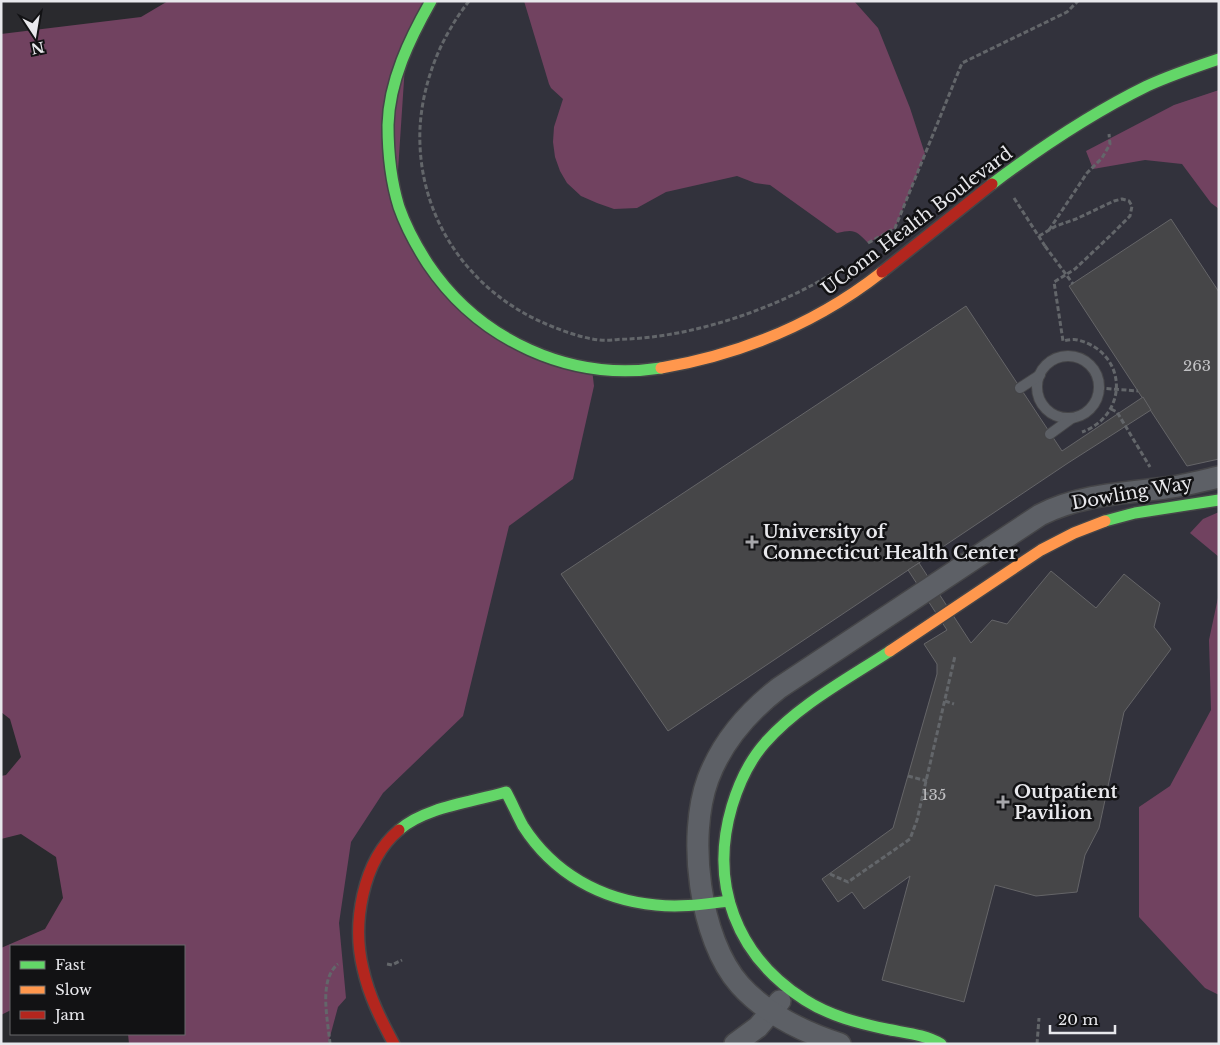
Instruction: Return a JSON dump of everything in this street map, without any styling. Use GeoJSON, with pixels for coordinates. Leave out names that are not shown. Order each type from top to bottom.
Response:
{"type":"FeatureCollection","features":[{"type":"Feature","properties":{"kind":"street","name":"UConn Health Boulevard"},"geometry":{"type":"LineString","coordinates":[[431,1],[411,40],[401,65],[390,107],[388,126],[388,147],[397,197],[413,242],[439,281],[467,312],[486,326],[520,347],[546,358],[586,368],[654,368],[706,359],[759,343],[802,324],[843,301],[864,286],[995,182],[1059,136],[1110,106],[1160,80],[1219,59]]}},
{"type":"Feature","properties":{"kind":"street","name":"Dowling Way"},"geometry":{"type":"LineString","coordinates":[[840,1044],[803,1031],[772,1012],[747,993],[727,967],[714,940],[704,905],[698,855],[700,809],[708,778],[723,747],[742,722],[765,699],[796,676],[1031,520],[1050,510],[1093,497],[1175,487],[1219,477]]}},
{"type":"Feature","properties":{"kind":"street","name":"Dowling Way"},"geometry":{"type":"LineString","coordinates":[[941,1044],[928,1037],[854,1022],[836,1016],[817,1007],[789,988],[768,969],[736,925],[725,878],[724,859],[728,820],[738,788],[755,755],[776,731],[791,718],[1041,550],[1075,532],[1125,516],[1219,500]]}},
{"type":"Feature","properties":{"kind":"street"},"geometry":{"type":"LineString","coordinates":[[871,626],[889,651]]}},
{"type":"Feature","properties":{"kind":"street"},"geometry":{"type":"LineString","coordinates":[[394,1044],[372,1000],[363,968],[360,938],[362,907],[366,884],[374,862],[385,843],[413,818],[506,792],[521,824],[541,850],[565,873],[580,883],[609,897],[638,904],[680,907],[729,901]]}},
{"type":"Feature","properties":{"kind":"street"},"geometry":{"type":"LineString","coordinates":[[735,1044],[758,1027],[772,1012],[789,988]]}},
{"type":"Feature","properties":{"kind":"lane"},"geometry":{"type":"LineString","coordinates":[[1020,388],[1040,375],[1049,362],[1059,357],[1070,356],[1080,358],[1090,364],[1096,372],[1099,394],[1095,404],[1088,412],[1078,417],[1065,419],[1055,416],[1046,410],[1040,401],[1037,390],[1040,375]]}},
{"type":"Feature","properties":{"kind":"lane"},"geometry":{"type":"LineString","coordinates":[[1050,434],[1073,418]]}},
{"type":"Feature","properties":{"kind":"path"},"geometry":{"type":"LineString","coordinates":[[469,1],[452,26],[437,55],[427,83],[421,119],[420,145],[423,169],[433,209],[456,253],[487,288],[509,304],[531,318],[565,332],[600,340],[644,338],[722,323],[802,290],[840,269]]}},
{"type":"Feature","properties":{"kind":"path"},"geometry":{"type":"LineString","coordinates":[[868,243],[895,228],[962,63],[1067,12],[1078,1]]}},
{"type":"Feature","properties":{"kind":"path"},"geometry":{"type":"LineString","coordinates":[[1048,230],[1087,173],[1102,158],[1110,144],[1109,132]]}},
{"type":"Feature","properties":{"kind":"path"},"geometry":{"type":"LineString","coordinates":[[1014,198],[1045,246],[1073,284]]}},
{"type":"Feature","properties":{"kind":"path"},"geometry":{"type":"LineString","coordinates":[[1039,236],[1048,230],[1122,199],[1129,201],[1132,206],[1130,216],[1112,234],[1075,269],[1054,282],[1063,340],[1078,340],[1094,347],[1103,354],[1114,371],[1118,388],[1111,410],[1117,412],[1150,467]]}},
{"type":"Feature","properties":{"kind":"path"},"geometry":{"type":"LineString","coordinates":[[1099,388],[1138,391]]}},
{"type":"Feature","properties":{"kind":"path"},"geometry":{"type":"LineString","coordinates":[[830,874],[848,882],[910,839],[918,820],[955,656]]}},
{"type":"Feature","properties":{"kind":"path"},"geometry":{"type":"LineString","coordinates":[[945,701],[954,704]]}},
{"type":"Feature","properties":{"kind":"path"},"geometry":{"type":"LineString","coordinates":[[908,776],[927,781]]}},
{"type":"Feature","properties":{"kind":"path"},"geometry":{"type":"LineString","coordinates":[[924,793],[934,795]]}},
{"type":"Feature","properties":{"kind":"path"},"geometry":{"type":"LineString","coordinates":[[1037,1044],[1039,1018]]}},
{"type":"Feature","properties":{"kind":"shaded area"},"geometry":{"type":"Polygon","coordinates":[[[168,1],[436,1],[406,50],[396,201],[470,319],[592,369],[594,386],[573,479],[509,526],[463,716],[383,793],[351,842],[339,923],[346,998],[338,1007],[328,1044],[129,1044],[128,1035],[185,1035],[185,945],[10,945],[10,1010],[1,1015],[1,948],[45,929],[63,898],[56,857],[21,834],[1,839],[1,776],[6,775],[21,757],[10,719],[1,712],[1,34],[141,17],[168,1]]]}},
{"type":"Feature","properties":{"kind":"shaded area","name":"University of Connecticut Health Center"},"geometry":{"type":"Polygon","coordinates":[[[301,1],[1219,1],[1219,1044],[243,1044],[301,1]]]}},
{"type":"Feature","properties":{"kind":"shaded area"},"geometry":{"type":"Polygon","coordinates":[[[524,1],[854,1],[878,28],[910,108],[925,154],[895,228],[868,243],[860,235],[851,231],[837,233],[770,185],[755,183],[737,176],[666,192],[637,208],[614,209],[581,196],[567,183],[555,157],[554,127],[563,99],[549,84],[524,1]]]}},
{"type":"Feature","properties":{"kind":"shaded area"},"geometry":{"type":"Polygon","coordinates":[[[1219,90],[1219,209],[1211,203],[1182,164],[1145,160],[1093,169],[1086,151],[1174,105],[1219,90]]]}},
{"type":"Feature","properties":{"kind":"shaded area"},"geometry":{"type":"Polygon","coordinates":[[[1219,512],[1219,557],[1190,533],[1203,519],[1219,512]]]}},
{"type":"Feature","properties":{"kind":"shaded area"},"geometry":{"type":"Polygon","coordinates":[[[1219,593],[1219,995],[1205,988],[1139,917],[1139,807],[1170,786],[1211,710],[1209,640],[1219,593]]]}},
{"type":"Feature","properties":{"kind":"building"},"geometry":{"type":"Polygon","coordinates":[[[1171,219],[1219,292],[1219,459],[1187,466],[1069,286],[1171,219]]]}},
{"type":"Feature","properties":{"kind":"building"},"geometry":{"type":"Polygon","coordinates":[[[966,306],[1062,451],[1143,397],[1151,410],[1068,463],[668,731],[561,574],[966,306]]]}},
{"type":"Feature","properties":{"kind":"building","name":"Outpatient Pavilion"},"geometry":{"type":"Polygon","coordinates":[[[919,563],[971,643],[992,620],[1007,624],[1051,571],[1096,608],[1124,574],[1160,603],[1154,627],[1171,649],[1124,712],[1099,828],[1085,855],[1077,892],[1036,896],[995,885],[964,1002],[882,980],[910,876],[864,909],[852,892],[838,902],[822,879],[893,828],[937,674],[937,664],[924,644],[947,630],[908,570],[919,563]]]}},
{"type":"Feature","properties":{"kind":"traffic: fast"},"geometry":{"type":"LineString","coordinates":[[431,1],[402,60],[392,92],[388,125],[390,167],[396,197],[412,237],[428,264],[449,291],[473,314],[500,334],[530,350],[561,361],[593,368],[627,371],[661,368]]}},
{"type":"Feature","properties":{"kind":"traffic: fast"},"geometry":{"type":"LineString","coordinates":[[992,184],[1048,144],[1127,96],[1183,71],[1219,59]]}},
{"type":"Feature","properties":{"kind":"traffic: fast"},"geometry":{"type":"LineString","coordinates":[[1105,521],[1135,513],[1219,500]]}},
{"type":"Feature","properties":{"kind":"traffic: fast"},"geometry":{"type":"LineString","coordinates":[[890,651],[808,704],[778,729],[754,757],[735,797],[726,835],[724,863],[727,890],[734,916],[746,940],[761,962],[781,982],[805,1000],[844,1018],[921,1036],[941,1044]]}},
{"type":"Feature","properties":{"kind":"traffic: fast"},"geometry":{"type":"LineString","coordinates":[[399,830],[422,816],[450,806],[506,792],[523,826],[535,843],[564,870],[598,890],[636,902],[665,906],[729,901]]}},
{"type":"Feature","properties":{"kind":"traffic: slow"},"geometry":{"type":"LineString","coordinates":[[661,368],[721,354],[778,334],[831,307],[882,272]]}},
{"type":"Feature","properties":{"kind":"traffic: slow"},"geometry":{"type":"LineString","coordinates":[[890,651],[1041,550],[1074,533],[1105,521]]}},
{"type":"Feature","properties":{"kind":"traffic: jam"},"geometry":{"type":"LineString","coordinates":[[882,272],[992,184]]}},
{"type":"Feature","properties":{"kind":"traffic: jam"},"geometry":{"type":"LineString","coordinates":[[394,1044],[380,1017],[369,989],[363,969],[359,933],[360,913],[368,876],[376,858],[386,843],[399,830]]}},
{"type":"Feature","properties":{"kind":"place","name":"University of Connecticut Health Center"},"geometry":{"type":"Point","coordinates":[752,542]}},
{"type":"Feature","properties":{"kind":"place","name":"Outpatient Pavilion"},"geometry":{"type":"Point","coordinates":[1003,802]}}]}
